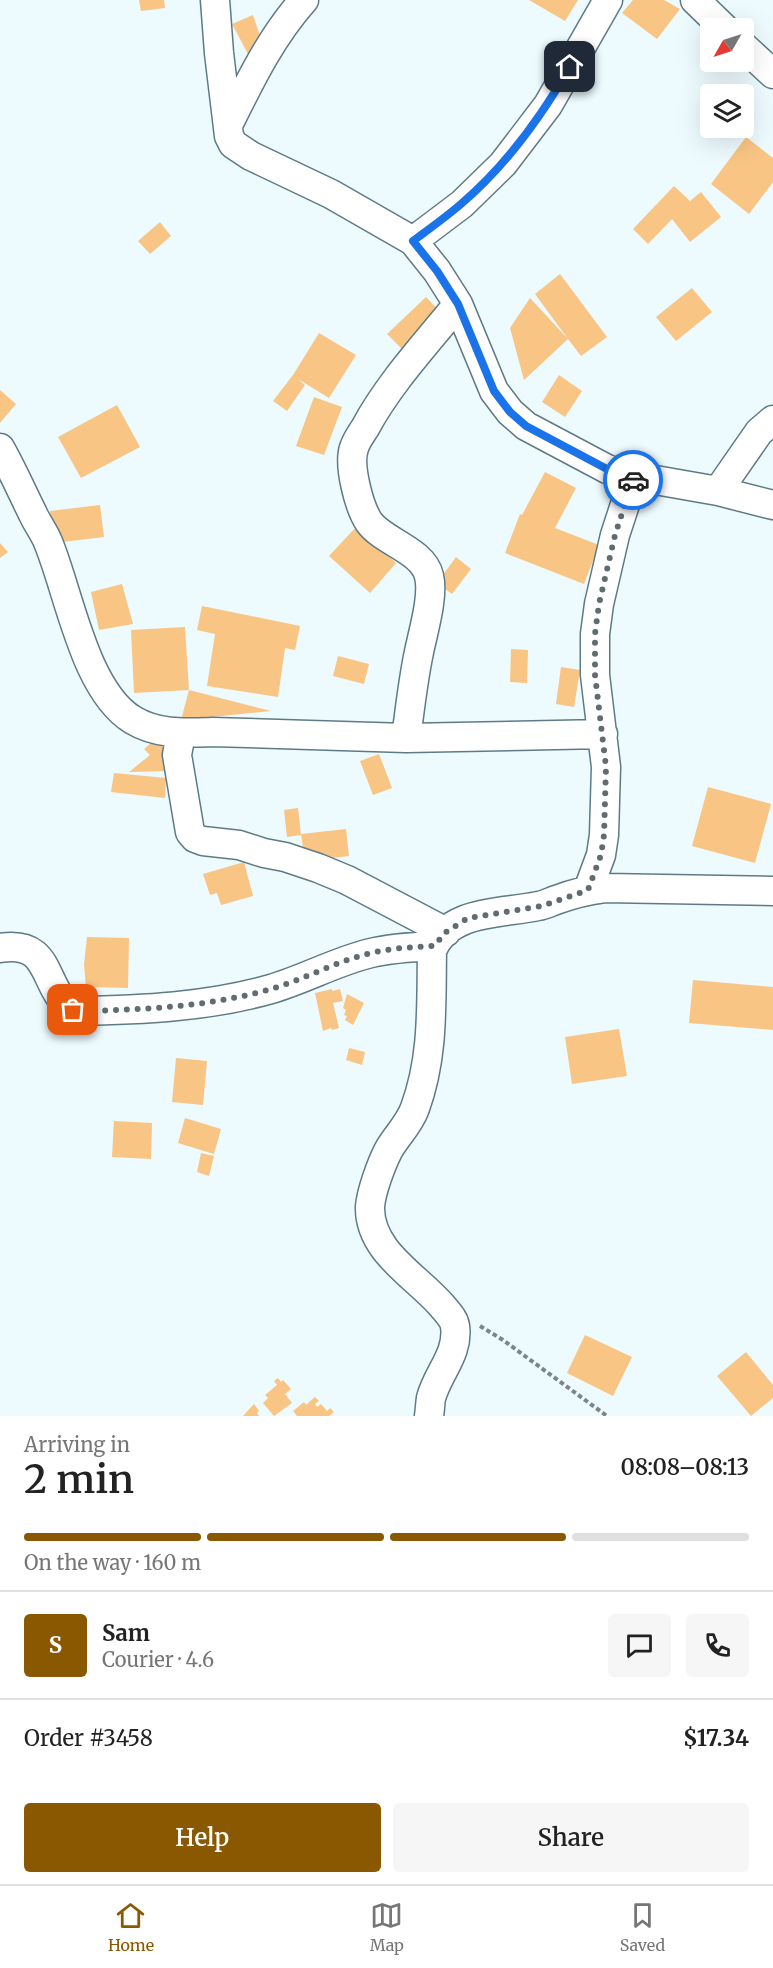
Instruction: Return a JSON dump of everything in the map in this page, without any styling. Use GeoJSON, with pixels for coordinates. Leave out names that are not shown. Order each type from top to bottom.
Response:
{"type":"FeatureCollection","features":[{"type":"Feature","properties":{"kind":"street"},"geometry":{"type":"LineString","coordinates":[[215,0],[229,136],[233,144],[331,194],[413,241],[437,271],[458,304],[494,391],[510,412],[526,426],[607,469],[634,477],[718,491],[773,505]]}},
{"type":"Feature","properties":{"kind":"street"},"geometry":{"type":"LineString","coordinates":[[228,125],[264,55],[304,0]]}},
{"type":"Feature","properties":{"kind":"street"},"geometry":{"type":"LineString","coordinates":[[413,241],[462,204],[503,164],[548,105],[608,0]]}},
{"type":"Feature","properties":{"kind":"street"},"geometry":{"type":"LineString","coordinates":[[695,0],[714,18]]}},
{"type":"Feature","properties":{"kind":"street"},"geometry":{"type":"LineString","coordinates":[[754,56],[773,74]]}},
{"type":"Feature","properties":{"kind":"street"},"geometry":{"type":"LineString","coordinates":[[406,738],[418,653],[425,625],[429,576],[420,561],[377,531],[368,521],[353,478],[352,459],[354,447],[374,410],[458,304]]}},
{"type":"Feature","properties":{"kind":"street"},"geometry":{"type":"LineString","coordinates":[[718,491],[759,432],[773,420]]}},
{"type":"Feature","properties":{"kind":"street"},"geometry":{"type":"LineString","coordinates":[[0,448],[48,542],[74,621],[101,683],[114,702],[133,720],[154,730],[181,733],[406,738],[603,734]]}},
{"type":"Feature","properties":{"kind":"street"},"geometry":{"type":"LineString","coordinates":[[588,890],[601,855],[604,835],[606,767],[595,675],[595,634],[599,604],[615,535],[634,477]]}},
{"type":"Feature","properties":{"kind":"street"},"geometry":{"type":"LineString","coordinates":[[181,733],[177,755],[190,832],[195,838],[239,845],[318,868],[357,885],[440,939]]}},
{"type":"Feature","properties":{"kind":"street"},"geometry":{"type":"LineString","coordinates":[[429,1416],[431,1397],[452,1356],[457,1338],[455,1322],[438,1301],[391,1256],[377,1235],[371,1219],[370,1205],[388,1150],[411,1118],[427,1067],[430,1042],[432,951],[440,939],[468,918],[542,906],[588,890],[605,888],[773,891]]}},
{"type":"Feature","properties":{"kind":"street"},"geometry":{"type":"LineString","coordinates":[[0,948],[14,946],[31,951],[39,958],[63,1000],[76,1011],[131,1010],[203,1003],[272,988],[369,953],[440,939]]}},
{"type":"Feature","properties":{"kind":"path"},"geometry":{"type":"LineString","coordinates":[[475,1323],[607,1416]]}},
{"type":"Feature","properties":{"kind":"building"},"geometry":{"type":"Polygon","coordinates":[[[139,0],[164,0],[165,8],[141,11],[139,0]]]}},
{"type":"Feature","properties":{"kind":"building"},"geometry":{"type":"Polygon","coordinates":[[[529,0],[578,0],[565,21],[529,0]]]}},
{"type":"Feature","properties":{"kind":"building"},"geometry":{"type":"Polygon","coordinates":[[[633,0],[664,0],[680,9],[657,39],[622,13],[633,0]]]}},
{"type":"Feature","properties":{"kind":"building"},"geometry":{"type":"Polygon","coordinates":[[[253,15],[263,45],[248,54],[232,24],[253,15]]]}},
{"type":"Feature","properties":{"kind":"building"},"geometry":{"type":"Polygon","coordinates":[[[745,138],[773,158],[773,182],[749,214],[711,184],[745,138]]]}},
{"type":"Feature","properties":{"kind":"building"},"geometry":{"type":"Polygon","coordinates":[[[674,186],[690,201],[701,192],[721,217],[690,242],[672,219],[648,244],[633,229],[674,186]]]}},
{"type":"Feature","properties":{"kind":"building"},"geometry":{"type":"Polygon","coordinates":[[[160,222],[171,236],[150,254],[138,241],[160,222]]]}},
{"type":"Feature","properties":{"kind":"building"},"geometry":{"type":"Polygon","coordinates":[[[560,274],[607,337],[581,356],[535,294],[560,274]]]}},
{"type":"Feature","properties":{"kind":"building"},"geometry":{"type":"Polygon","coordinates":[[[692,288],[712,312],[676,341],[656,317],[692,288]]]}},
{"type":"Feature","properties":{"kind":"building"},"geometry":{"type":"Polygon","coordinates":[[[426,297],[444,316],[406,353],[387,334],[426,297]]]}},
{"type":"Feature","properties":{"kind":"building"},"geometry":{"type":"Polygon","coordinates":[[[530,298],[568,339],[524,380],[510,328],[530,298]]]}},
{"type":"Feature","properties":{"kind":"building"},"geometry":{"type":"Polygon","coordinates":[[[319,333],[356,355],[329,398],[298,379],[305,385],[287,411],[273,401],[293,375],[319,333]]]}},
{"type":"Feature","properties":{"kind":"building"},"geometry":{"type":"Polygon","coordinates":[[[559,375],[582,391],[565,417],[542,402],[559,375]]]}},
{"type":"Feature","properties":{"kind":"building"},"geometry":{"type":"Polygon","coordinates":[[[0,390],[16,404],[0,423],[0,390]]]}},
{"type":"Feature","properties":{"kind":"building"},"geometry":{"type":"Polygon","coordinates":[[[314,397],[342,407],[324,455],[296,446],[314,397]]]}},
{"type":"Feature","properties":{"kind":"building"},"geometry":{"type":"Polygon","coordinates":[[[117,405],[140,447],[81,478],[58,437],[117,405]]]}},
{"type":"Feature","properties":{"kind":"building"},"geometry":{"type":"Polygon","coordinates":[[[545,472],[576,488],[555,528],[599,545],[584,584],[505,553],[520,514],[522,515],[545,472]]]}},
{"type":"Feature","properties":{"kind":"building"},"geometry":{"type":"Polygon","coordinates":[[[100,505],[104,537],[54,543],[50,511],[100,505]]]}},
{"type":"Feature","properties":{"kind":"building"},"geometry":{"type":"Polygon","coordinates":[[[356,527],[396,563],[370,593],[329,556],[356,527]]]}},
{"type":"Feature","properties":{"kind":"building"},"geometry":{"type":"Polygon","coordinates":[[[0,543],[8,552],[0,558],[0,543]]]}},
{"type":"Feature","properties":{"kind":"building"},"geometry":{"type":"Polygon","coordinates":[[[456,557],[471,569],[452,594],[437,583],[456,557]]]}},
{"type":"Feature","properties":{"kind":"building"},"geometry":{"type":"Polygon","coordinates":[[[122,584],[133,624],[99,630],[91,592],[122,584]]]}},
{"type":"Feature","properties":{"kind":"building"},"geometry":{"type":"Polygon","coordinates":[[[202,606],[300,626],[295,650],[285,648],[278,697],[207,686],[215,634],[197,630],[202,606]]]}},
{"type":"Feature","properties":{"kind":"building"},"geometry":{"type":"Polygon","coordinates":[[[185,627],[189,690],[134,693],[131,630],[185,627]]]}},
{"type":"Feature","properties":{"kind":"building"},"geometry":{"type":"Polygon","coordinates":[[[511,649],[528,650],[527,683],[510,682],[511,649]]]}},
{"type":"Feature","properties":{"kind":"building"},"geometry":{"type":"Polygon","coordinates":[[[338,656],[369,664],[364,684],[333,676],[338,656]]]}},
{"type":"Feature","properties":{"kind":"building"},"geometry":{"type":"Polygon","coordinates":[[[561,667],[580,670],[574,707],[556,704],[561,667]]]}},
{"type":"Feature","properties":{"kind":"building"},"geometry":{"type":"Polygon","coordinates":[[[189,690],[271,711],[181,720],[189,690]]]}},
{"type":"Feature","properties":{"kind":"building"},"geometry":{"type":"Polygon","coordinates":[[[151,743],[172,746],[170,771],[129,772],[150,755],[144,749],[151,743]]]}},
{"type":"Feature","properties":{"kind":"building"},"geometry":{"type":"Polygon","coordinates":[[[379,754],[392,788],[373,795],[360,761],[379,754]]]}},
{"type":"Feature","properties":{"kind":"building"},"geometry":{"type":"Polygon","coordinates":[[[114,773],[166,778],[165,798],[111,792],[114,773]]]}},
{"type":"Feature","properties":{"kind":"building"},"geometry":{"type":"Polygon","coordinates":[[[708,787],[771,804],[755,863],[692,846],[708,787]]]}},
{"type":"Feature","properties":{"kind":"building"},"geometry":{"type":"Polygon","coordinates":[[[298,808],[301,835],[287,837],[284,810],[298,808]]]}},
{"type":"Feature","properties":{"kind":"building"},"geometry":{"type":"Polygon","coordinates":[[[346,829],[349,856],[305,861],[301,834],[346,829]]]}},
{"type":"Feature","properties":{"kind":"building"},"geometry":{"type":"Polygon","coordinates":[[[244,862],[253,896],[221,905],[217,893],[210,895],[203,874],[244,862]]]}},
{"type":"Feature","properties":{"kind":"building"},"geometry":{"type":"Polygon","coordinates":[[[87,937],[129,938],[128,988],[86,987],[84,965],[87,937]]]}},
{"type":"Feature","properties":{"kind":"building"},"geometry":{"type":"Polygon","coordinates":[[[693,980],[773,987],[773,1030],[689,1023],[693,980]]]}},
{"type":"Feature","properties":{"kind":"building"},"geometry":{"type":"Polygon","coordinates":[[[332,989],[332,991],[340,989],[343,1001],[333,1003],[339,1028],[323,1031],[315,993],[332,989]]]}},
{"type":"Feature","properties":{"kind":"building"},"geometry":{"type":"Polygon","coordinates":[[[347,994],[364,1003],[353,1025],[345,1020],[347,1016],[344,1015],[346,1010],[343,1008],[347,994]]]}},
{"type":"Feature","properties":{"kind":"building"},"geometry":{"type":"Polygon","coordinates":[[[619,1029],[627,1076],[572,1084],[565,1037],[619,1029]]]}},
{"type":"Feature","properties":{"kind":"building"},"geometry":{"type":"Polygon","coordinates":[[[349,1048],[365,1052],[362,1065],[346,1060],[349,1048]]]}},
{"type":"Feature","properties":{"kind":"building"},"geometry":{"type":"Polygon","coordinates":[[[176,1058],[207,1061],[203,1105],[172,1102],[176,1058]]]}},
{"type":"Feature","properties":{"kind":"building"},"geometry":{"type":"Polygon","coordinates":[[[185,1118],[221,1129],[214,1154],[178,1143],[185,1118]]]}},
{"type":"Feature","properties":{"kind":"building"},"geometry":{"type":"Polygon","coordinates":[[[114,1121],[152,1123],[151,1159],[112,1157],[114,1121]]]}},
{"type":"Feature","properties":{"kind":"building"},"geometry":{"type":"Polygon","coordinates":[[[201,1153],[214,1156],[209,1176],[197,1172],[201,1153]]]}},
{"type":"Feature","properties":{"kind":"building"},"geometry":{"type":"Polygon","coordinates":[[[585,1335],[632,1357],[613,1396],[567,1373],[585,1335]]]}},
{"type":"Feature","properties":{"kind":"building"},"geometry":{"type":"Polygon","coordinates":[[[746,1352],[773,1385],[773,1398],[751,1416],[717,1376],[746,1352]]]}},
{"type":"Feature","properties":{"kind":"building"},"geometry":{"type":"Polygon","coordinates":[[[278,1378],[291,1389],[285,1394],[292,1403],[274,1416],[263,1403],[268,1398],[265,1395],[277,1385],[274,1381],[278,1378]]]}},
{"type":"Feature","properties":{"kind":"building"},"geometry":{"type":"Polygon","coordinates":[[[315,1397],[319,1401],[315,1404],[317,1407],[321,1404],[327,1411],[330,1408],[334,1412],[329,1416],[297,1416],[293,1411],[304,1402],[306,1405],[315,1397]]]}},
{"type":"Feature","properties":{"kind":"building"},"geometry":{"type":"Polygon","coordinates":[[[254,1404],[259,1411],[257,1413],[259,1416],[243,1416],[254,1404]]]}},
{"type":"Feature","properties":{"kind":"way so far"},"geometry":{"type":"LineString","coordinates":[[73,1010],[131,1010],[203,1003],[252,993],[369,953],[402,947],[434,946],[446,932],[468,918],[542,906],[588,890],[601,855],[604,835],[606,767],[595,675],[595,634],[599,604],[615,535],[633,480]]}},
{"type":"Feature","properties":{"kind":"route"},"geometry":{"type":"LineString","coordinates":[[570,67],[548,105],[503,164],[462,204],[413,241],[437,271],[458,304],[494,391],[510,412],[526,426],[607,469],[634,477],[633,480]]}}]}
